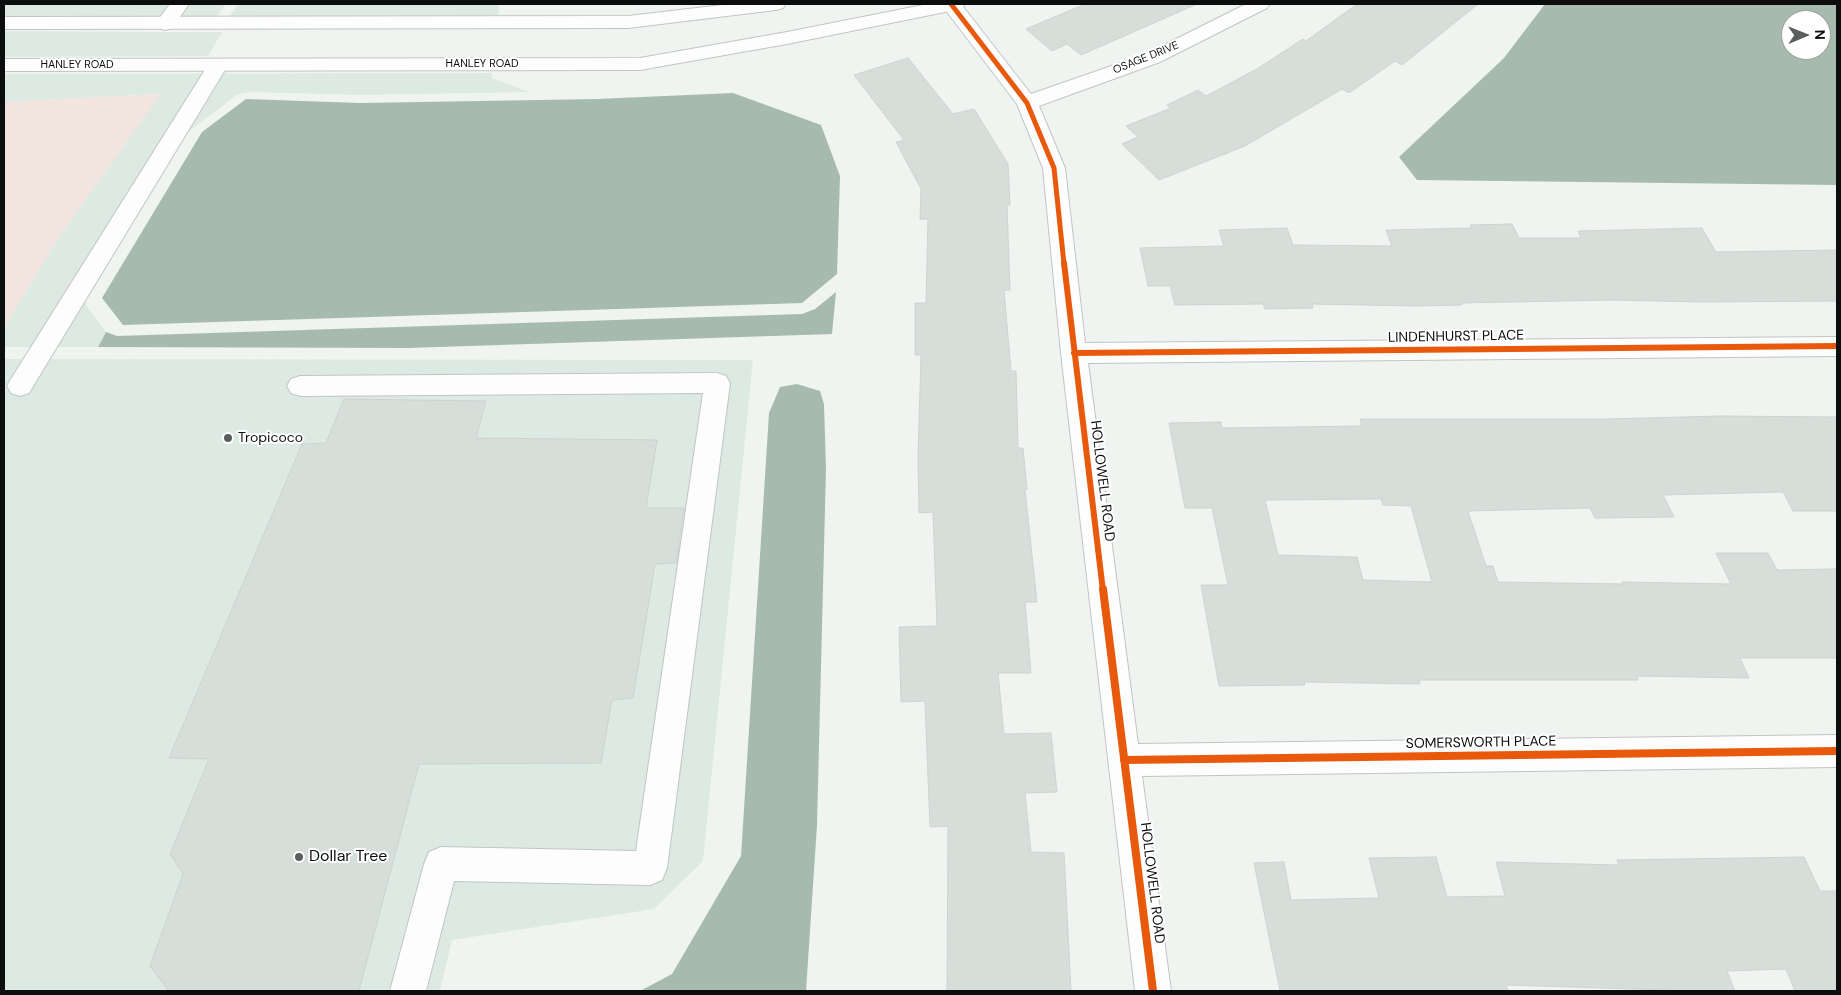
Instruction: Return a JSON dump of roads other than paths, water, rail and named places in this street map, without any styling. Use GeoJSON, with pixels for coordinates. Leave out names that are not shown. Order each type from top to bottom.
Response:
{"type":"FeatureCollection","features":[{"type":"Feature","properties":{"kind":"street"},"geometry":{"type":"LineString","coordinates":[[165,24],[179,4]]}},
{"type":"Feature","properties":{"kind":"street","name":"HANLEY ROAD"},"geometry":{"type":"LineString","coordinates":[[4,65],[230,44],[628,22],[776,4]]}},
{"type":"Feature","properties":{"kind":"street","name":"HANLEY ROAD"},"geometry":{"type":"LineString","coordinates":[[4,23],[165,24],[230,44],[640,64],[787,38],[952,4]]}},
{"type":"Feature","properties":{"kind":"street","name":"HOLLOWELL ROAD"},"geometry":{"type":"LineString","coordinates":[[952,4],[1027,103],[1054,168],[1074,353],[1153,991]]}},
{"type":"Feature","properties":{"kind":"street","name":"OSAGE DRIVE"},"geometry":{"type":"LineString","coordinates":[[1027,103],[1152,58],[1260,4]]}},
{"type":"Feature","properties":{"kind":"street"},"geometry":{"type":"LineString","coordinates":[[20,386],[230,44]]}},
{"type":"Feature","properties":{"kind":"street","name":"LINDENHURST PLACE"},"geometry":{"type":"LineString","coordinates":[[1074,353],[1837,346]]}},
{"type":"Feature","properties":{"kind":"street"},"geometry":{"type":"LineString","coordinates":[[300,386],[717,383],[650,868],[441,864],[408,991]]}},
{"type":"Feature","properties":{"kind":"street","name":"SOMERSWORTH PLACE"},"geometry":{"type":"LineString","coordinates":[[1124,760],[1837,751]]}},
{"type":"Feature","properties":{"kind":"place","name":"Tropicoco"},"geometry":{"type":"Point","coordinates":[228,438]}},
{"type":"Feature","properties":{"kind":"place","name":"Dollar Tree"},"geometry":{"type":"Point","coordinates":[299,857]}}]}
